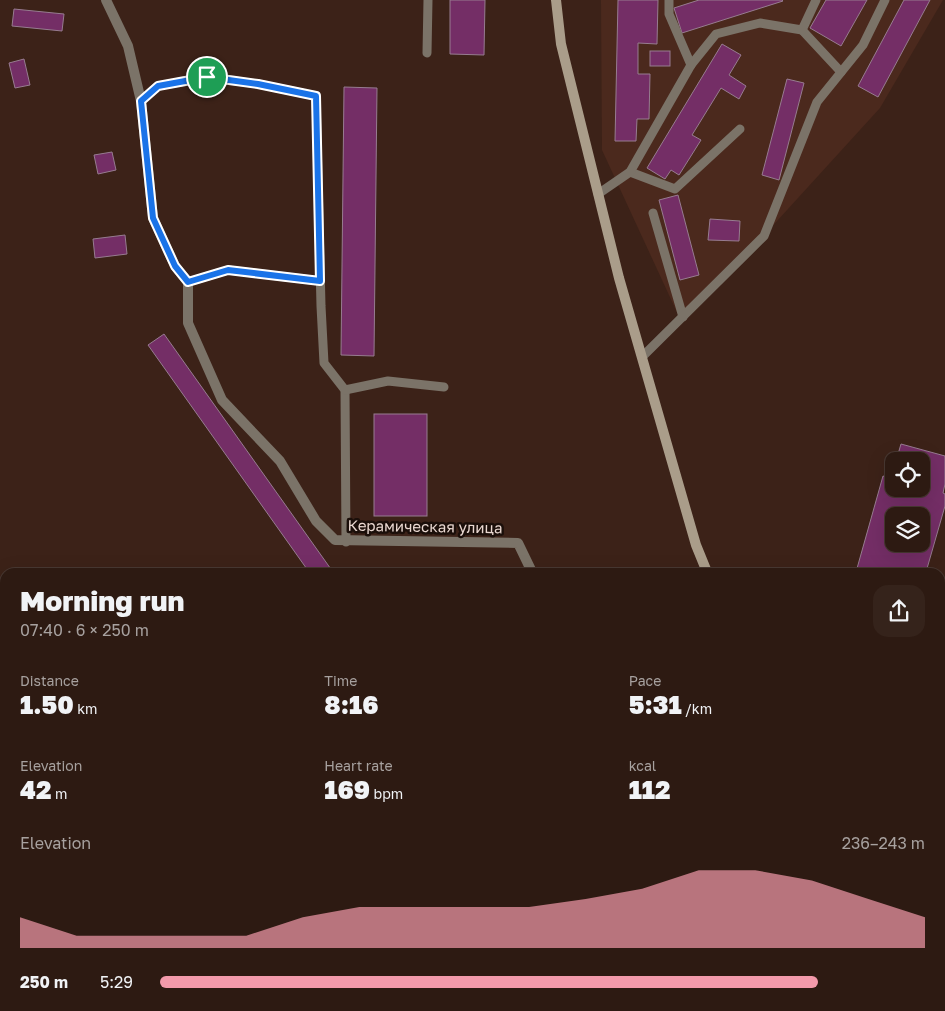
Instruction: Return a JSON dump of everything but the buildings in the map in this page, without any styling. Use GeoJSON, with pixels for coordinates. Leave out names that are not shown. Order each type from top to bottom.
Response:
{"type":"FeatureCollection","features":[{"type":"Feature","properties":{"kind":"street"},"geometry":{"type":"LineString","coordinates":[[106,0],[128,46],[141,101],[153,218],[175,266],[188,282]]}},
{"type":"Feature","properties":{"kind":"street"},"geometry":{"type":"LineString","coordinates":[[556,0],[561,44],[598,194],[642,357],[696,545],[705,568]]}},
{"type":"Feature","properties":{"kind":"street","name":"Керамическая улица"},"geometry":{"type":"LineString","coordinates":[[188,282],[188,324],[222,400],[280,461],[316,521],[335,540],[346,542],[518,544],[530,568]]}},
{"type":"Feature","properties":{"kind":"lane"},"geometry":{"type":"LineString","coordinates":[[427,53],[428,0]]}},
{"type":"Feature","properties":{"kind":"lane"},"geometry":{"type":"LineString","coordinates":[[669,0],[669,14],[691,65]]}},
{"type":"Feature","properties":{"kind":"lane"},"geometry":{"type":"LineString","coordinates":[[802,30],[816,0]]}},
{"type":"Feature","properties":{"kind":"lane"},"geometry":{"type":"LineString","coordinates":[[642,357],[764,236],[817,102],[863,45],[885,0]]}},
{"type":"Feature","properties":{"kind":"lane"},"geometry":{"type":"LineString","coordinates":[[598,194],[630,172],[691,65],[716,34],[760,23],[802,30],[842,72]]}},
{"type":"Feature","properties":{"kind":"lane"},"geometry":{"type":"LineString","coordinates":[[141,101],[158,86],[207,77],[258,84],[316,96],[320,281],[324,363],[345,390],[346,542]]}},
{"type":"Feature","properties":{"kind":"lane"},"geometry":{"type":"LineString","coordinates":[[630,172],[675,189],[740,129]]}},
{"type":"Feature","properties":{"kind":"lane"},"geometry":{"type":"LineString","coordinates":[[653,213],[683,316]]}},
{"type":"Feature","properties":{"kind":"lane"},"geometry":{"type":"LineString","coordinates":[[188,282],[228,270],[320,281]]}},
{"type":"Feature","properties":{"kind":"lane"},"geometry":{"type":"LineString","coordinates":[[345,390],[388,381],[444,387]]}},
{"type":"Feature","properties":{"kind":"shaded area"},"geometry":{"type":"Polygon","coordinates":[[[601,0],[943,0],[880,108],[767,232],[681,321],[602,150],[601,0]]]}},
{"type":"Feature","properties":{"kind":"route"},"geometry":{"type":"LineString","coordinates":[[207,77],[258,84],[316,96],[320,281],[228,270],[188,282],[175,266],[153,218],[141,101],[158,86],[207,77]]}}]}
